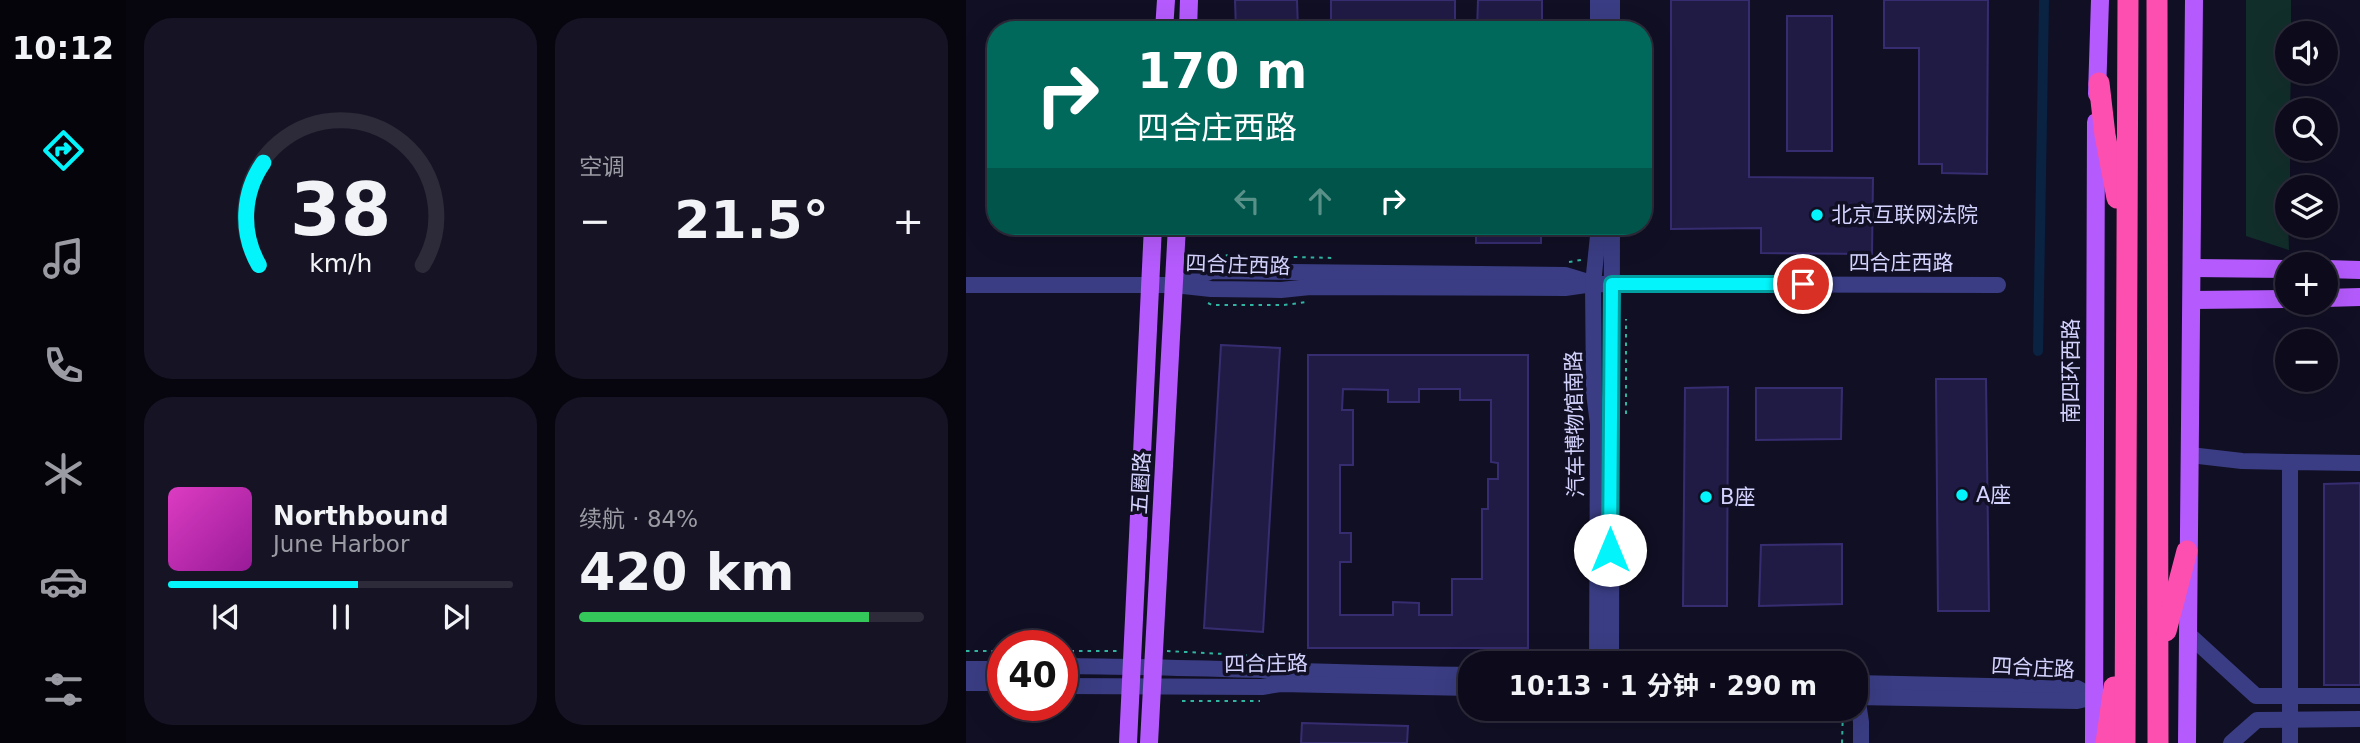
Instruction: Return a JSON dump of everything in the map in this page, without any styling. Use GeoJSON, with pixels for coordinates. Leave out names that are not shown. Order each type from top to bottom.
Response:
{"type":"FeatureCollection","features":[{"type":"Feature","properties":{"kind":"highway"},"geometry":{"type":"LineString","coordinates":[[2125,743],[2128,0]]}},
{"type":"Feature","properties":{"kind":"highway"},"geometry":{"type":"LineString","coordinates":[[2157,0],[2158,743]]}},
{"type":"Feature","properties":{"kind":"highway"},"geometry":{"type":"LineString","coordinates":[[2099,83],[2105,135],[2127,243]]}},
{"type":"Feature","properties":{"kind":"highway"},"geometry":{"type":"LineString","coordinates":[[2159,661],[2187,551]]}},
{"type":"Feature","properties":{"kind":"highway"},"geometry":{"type":"LineString","coordinates":[[2106,743],[2125,602]]}},
{"type":"Feature","properties":{"kind":"main road"},"geometry":{"type":"LineString","coordinates":[[1165,21],[1166,0]]}},
{"type":"Feature","properties":{"kind":"main road"},"geometry":{"type":"LineString","coordinates":[[1188,21],[1189,0]]}},
{"type":"Feature","properties":{"kind":"main road","name":"南四环西路"},"geometry":{"type":"LineString","coordinates":[[2094,743],[2096,100],[2099,83],[2099,0]]}},
{"type":"Feature","properties":{"kind":"main road"},"geometry":{"type":"LineString","coordinates":[[2187,743],[2194,0]]}},
{"type":"Feature","properties":{"kind":"main road","name":"五圈路"},"geometry":{"type":"LineString","coordinates":[[1128,743],[1152,235]]}},
{"type":"Feature","properties":{"kind":"main road","name":"五圈路"},"geometry":{"type":"LineString","coordinates":[[1149,743],[1177,235]]}},
{"type":"Feature","properties":{"kind":"main road"},"geometry":{"type":"LineString","coordinates":[[2193,268],[2275,269]]}},
{"type":"Feature","properties":{"kind":"main road"},"geometry":{"type":"LineString","coordinates":[[2338,269],[2360,270]]}},
{"type":"Feature","properties":{"kind":"main road"},"geometry":{"type":"LineString","coordinates":[[2338,298],[2360,297]]}},
{"type":"Feature","properties":{"kind":"main road"},"geometry":{"type":"LineString","coordinates":[[2192,300],[2275,299]]}},
{"type":"Feature","properties":{"kind":"street"},"geometry":{"type":"LineString","coordinates":[[1598,0],[1598,21]]}},
{"type":"Feature","properties":{"kind":"street"},"geometry":{"type":"LineString","coordinates":[[1612,0],[1612,21]]}},
{"type":"Feature","properties":{"kind":"street","name":"汽车博物馆南路"},"geometry":{"type":"LineString","coordinates":[[1597,651],[1598,424],[1594,393],[1593,284],[1598,235]]}},
{"type":"Feature","properties":{"kind":"street","name":"汽车博物馆南路"},"geometry":{"type":"LineString","coordinates":[[1611,651],[1612,235]]}},
{"type":"Feature","properties":{"kind":"street","name":"四合庄西路"},"geometry":{"type":"LineString","coordinates":[[966,285],[1174,285],[1211,289],[1281,290],[1310,287],[1565,288],[1593,284],[1998,285]]}},
{"type":"Feature","properties":{"kind":"street"},"geometry":{"type":"LineString","coordinates":[[2190,455],[2242,461],[2360,463]]}},
{"type":"Feature","properties":{"kind":"street"},"geometry":{"type":"LineString","coordinates":[[2290,462],[2290,743]]}},
{"type":"Feature","properties":{"kind":"street"},"geometry":{"type":"LineString","coordinates":[[2187,633],[2256,696],[2360,696]]}},
{"type":"Feature","properties":{"kind":"street","name":"四合庄路"},"geometry":{"type":"LineString","coordinates":[[1078,666],[1458,675]]}},
{"type":"Feature","properties":{"kind":"street"},"geometry":{"type":"LineString","coordinates":[[966,669],[987,669]]}},
{"type":"Feature","properties":{"kind":"street"},"geometry":{"type":"LineString","coordinates":[[966,683],[987,683]]}},
{"type":"Feature","properties":{"kind":"street","name":"四合庄路"},"geometry":{"type":"LineString","coordinates":[[1078,686],[1262,687],[1280,684],[1458,688]]}},
{"type":"Feature","properties":{"kind":"street","name":"四合庄路"},"geometry":{"type":"LineString","coordinates":[[1868,693],[2077,701],[2094,697]]}},
{"type":"Feature","properties":{"kind":"street"},"geometry":{"type":"LineString","coordinates":[[2231,743],[2257,720],[2360,719]]}},
{"type":"Feature","properties":{"kind":"street"},"geometry":{"type":"LineString","coordinates":[[1851,743],[1853,721]]}},
{"type":"Feature","properties":{"kind":"street"},"geometry":{"type":"LineString","coordinates":[[1861,721],[1861,743]]}},
{"type":"Feature","properties":{"kind":"path"},"geometry":{"type":"LineString","coordinates":[[966,651],[987,651]]}},
{"type":"Feature","properties":{"kind":"path"},"geometry":{"type":"LineString","coordinates":[[1842,743],[1843,721]]}},
{"type":"Feature","properties":{"kind":"green space"},"geometry":{"type":"Polygon","coordinates":[[[2246,0],[2291,0],[2291,21],[2275,21],[2275,84],[2291,84],[2290,98],[2275,98],[2275,161],[2290,161],[2290,175],[2275,175],[2275,238],[2289,238],[2289,250],[2246,236],[2246,0]]]}},
{"type":"Feature","properties":{"kind":"building"},"geometry":{"type":"Polygon","coordinates":[[[1235,0],[1297,0],[1298,21],[1236,21],[1235,0]]]}},
{"type":"Feature","properties":{"kind":"building"},"geometry":{"type":"Polygon","coordinates":[[[1331,0],[1455,0],[1455,21],[1331,21],[1331,0]]]}},
{"type":"Feature","properties":{"kind":"building"},"geometry":{"type":"Polygon","coordinates":[[[1478,0],[1542,0],[1542,21],[1477,21],[1478,0]]]}},
{"type":"Feature","properties":{"kind":"building"},"geometry":{"type":"Polygon","coordinates":[[[1671,0],[1749,0],[1749,177],[1873,178],[1872,254],[1761,253],[1761,228],[1671,229],[1671,0]]]}},
{"type":"Feature","properties":{"kind":"building"},"geometry":{"type":"Polygon","coordinates":[[[1884,0],[1988,0],[1987,174],[1942,173],[1942,164],[1919,164],[1919,48],[1884,48],[1884,0]]]}},
{"type":"Feature","properties":{"kind":"building"},"geometry":{"type":"Polygon","coordinates":[[[1787,16],[1832,16],[1832,151],[1787,151],[1787,16]]]}},
{"type":"Feature","properties":{"kind":"building"},"geometry":{"type":"Polygon","coordinates":[[[1476,235],[1541,235],[1541,243],[1476,243],[1476,235]]]}},
{"type":"Feature","properties":{"kind":"building"},"geometry":{"type":"Polygon","coordinates":[[[1221,345],[1280,348],[1263,632],[1204,628],[1221,345]]]}},
{"type":"Feature","properties":{"kind":"building"},"geometry":{"type":"Polygon","coordinates":[[[1308,355],[1528,355],[1528,648],[1308,648],[1308,355]],[[1343,389],[1342,410],[1353,410],[1353,465],[1340,465],[1340,533],[1351,533],[1351,562],[1340,562],[1340,615],[1393,615],[1393,602],[1419,603],[1419,615],[1452,615],[1452,579],[1482,579],[1482,509],[1488,509],[1488,479],[1498,479],[1498,463],[1491,462],[1491,400],[1460,400],[1460,389],[1419,389],[1419,402],[1388,402],[1388,390],[1343,389]]]}},
{"type":"Feature","properties":{"kind":"building","name":"A座"},"geometry":{"type":"Polygon","coordinates":[[[1936,379],[1986,379],[1989,611],[1938,611],[1936,379]]]}},
{"type":"Feature","properties":{"kind":"building","name":"B座"},"geometry":{"type":"Polygon","coordinates":[[[1728,387],[1727,606],[1683,606],[1685,388],[1728,387]]]}},
{"type":"Feature","properties":{"kind":"building"},"geometry":{"type":"Polygon","coordinates":[[[1756,388],[1842,388],[1841,439],[1756,440],[1756,388]]]}},
{"type":"Feature","properties":{"kind":"building"},"geometry":{"type":"Polygon","coordinates":[[[2360,483],[2360,685],[2324,685],[2324,484],[2360,483]]]}},
{"type":"Feature","properties":{"kind":"building"},"geometry":{"type":"Polygon","coordinates":[[[1842,544],[1842,604],[1759,606],[1761,545],[1842,544]]]}},
{"type":"Feature","properties":{"kind":"building"},"geometry":{"type":"Polygon","coordinates":[[[1302,723],[1408,726],[1407,743],[1301,743],[1302,723]]]}},
{"type":"Feature","properties":{"kind":"waterway"},"geometry":{"type":"LineString","coordinates":[[2038,351],[2044,0]]}},
{"type":"Feature","properties":{"kind":"place","name":"北京互联网法院"},"geometry":{"type":"Point","coordinates":[1817,215]}},
{"type":"Feature","properties":{"kind":"place","name":"A座"},"geometry":{"type":"Point","coordinates":[1962,495]}},
{"type":"Feature","properties":{"kind":"place","name":"B座"},"geometry":{"type":"Point","coordinates":[1706,497]}},
{"type":"Feature","properties":{"kind":"route"},"geometry":{"type":"LineString","coordinates":[[1610,550],[1612,284],[1803,284]]}}]}
